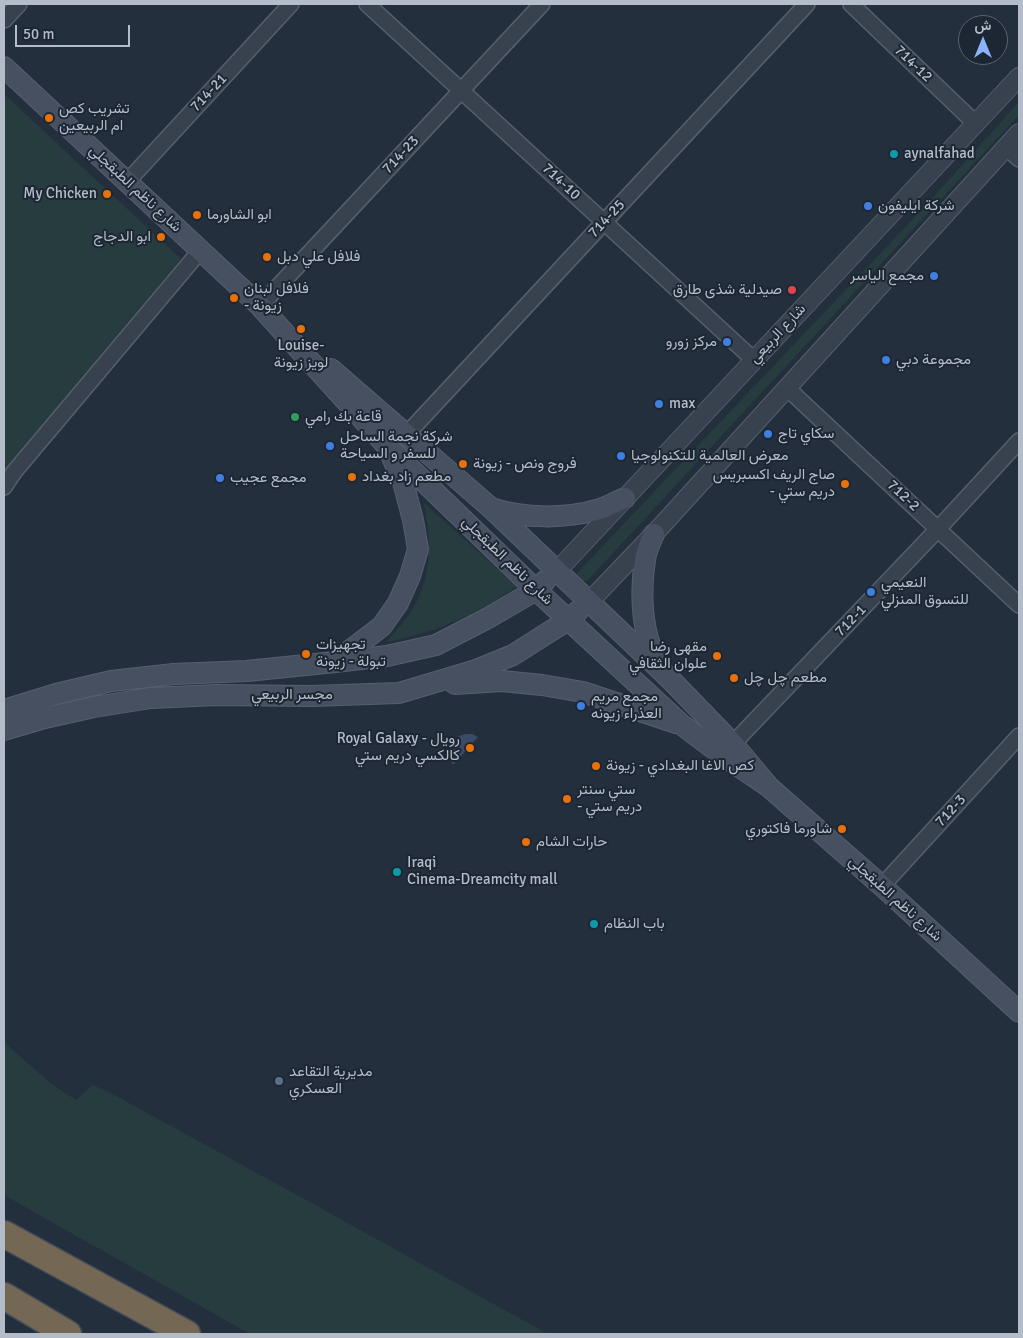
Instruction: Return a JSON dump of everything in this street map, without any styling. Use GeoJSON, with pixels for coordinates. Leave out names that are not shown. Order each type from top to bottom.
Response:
{"type":"FeatureCollection","features":[{"type":"Feature","properties":{"kind":"highway"},"geometry":{"type":"LineString","coordinates":[[4,1234],[187,1334]]}},
{"type":"Feature","properties":{"kind":"highway"},"geometry":{"type":"LineString","coordinates":[[4,1296],[68,1334]]}},
{"type":"Feature","properties":{"kind":"main road","name":"شارع ناظم الطبقجلي"},"geometry":{"type":"LineString","coordinates":[[4,67],[262,309],[491,508],[670,679],[727,750],[882,886],[1019,1012]]}},
{"type":"Feature","properties":{"kind":"main road","name":"شارع ناظم الطبقجلي"},"geometry":{"type":"LineString","coordinates":[[262,309],[387,446],[536,590],[682,725],[727,750]]}},
{"type":"Feature","properties":{"kind":"main road"},"geometry":{"type":"LineString","coordinates":[[335,662],[382,626],[398,603],[410,576],[418,549],[403,482],[387,446]]}},
{"type":"Feature","properties":{"kind":"main road"},"geometry":{"type":"LineString","coordinates":[[491,508],[513,514],[556,516],[583,513],[625,498]]}},
{"type":"Feature","properties":{"kind":"main road"},"geometry":{"type":"LineString","coordinates":[[654,534],[645,561],[644,600],[646,632],[650,648],[670,679]]}},
{"type":"Feature","properties":{"kind":"main road","name":"شارع الربيعي"},"geometry":{"type":"LineString","coordinates":[[536,590],[557,571]]}},
{"type":"Feature","properties":{"kind":"main road","name":"مجسر الربيعي"},"geometry":{"type":"LineString","coordinates":[[4,710],[56,694],[111,682],[174,674],[247,671],[335,662],[386,656],[436,645],[536,590]]}},
{"type":"Feature","properties":{"kind":"main road"},"geometry":{"type":"LineString","coordinates":[[568,620],[589,602]]}},
{"type":"Feature","properties":{"kind":"main road","name":"مجسر الربيعي"},"geometry":{"type":"LineString","coordinates":[[4,730],[86,708],[151,698],[217,694],[312,696],[399,693],[476,670],[513,655],[568,620]]}},
{"type":"Feature","properties":{"kind":"main road"},"geometry":{"type":"LineString","coordinates":[[399,693],[462,683],[502,682],[542,685],[583,692],[682,725]]}},
{"type":"Feature","properties":{"kind":"street"},"geometry":{"type":"LineString","coordinates":[[4,20],[19,4]]}},
{"type":"Feature","properties":{"kind":"street","name":"714-21"},"geometry":{"type":"LineString","coordinates":[[127,182],[291,4]]}},
{"type":"Feature","properties":{"kind":"street","name":"714-10"},"geometry":{"type":"LineString","coordinates":[[367,4],[754,360]]}},
{"type":"Feature","properties":{"kind":"street","name":"714-23"},"geometry":{"type":"LineString","coordinates":[[262,309],[461,90],[542,4]]}},
{"type":"Feature","properties":{"kind":"street","name":"714-25"},"geometry":{"type":"LineString","coordinates":[[407,434],[807,4]]}},
{"type":"Feature","properties":{"kind":"street","name":"714-12"},"geometry":{"type":"LineString","coordinates":[[851,4],[976,124]]}},
{"type":"Feature","properties":{"kind":"street","name":"شارع الربيعي"},"geometry":{"type":"LineString","coordinates":[[557,571],[1019,77]]}},
{"type":"Feature","properties":{"kind":"street"},"geometry":{"type":"LineString","coordinates":[[589,602],[654,534],[787,388],[1013,153],[1019,133]]}},
{"type":"Feature","properties":{"kind":"street"},"geometry":{"type":"LineString","coordinates":[[4,487],[14,472],[200,250]]}},
{"type":"Feature","properties":{"kind":"street","name":"712-2"},"geometry":{"type":"LineString","coordinates":[[787,388],[1019,605]]}},
{"type":"Feature","properties":{"kind":"street","name":"712-1"},"geometry":{"type":"LineString","coordinates":[[727,750],[938,529],[1019,441]]}},
{"type":"Feature","properties":{"kind":"street","name":"712-3"},"geometry":{"type":"LineString","coordinates":[[882,886],[1019,736]]}},
{"type":"Feature","properties":{"kind":"green space"},"geometry":{"type":"Polygon","coordinates":[[[4,94],[181,259],[4,470],[4,94]]]}},
{"type":"Feature","properties":{"kind":"green space"},"geometry":{"type":"Polygon","coordinates":[[[1019,102],[1019,115],[588,580],[582,581],[578,578],[577,574],[579,571],[928,203],[1019,102]]]}},
{"type":"Feature","properties":{"kind":"green space"},"geometry":{"type":"Polygon","coordinates":[[[424,503],[517,586],[487,606],[455,622],[422,634],[386,642],[406,619],[415,605],[426,577],[429,549],[424,503]]]}},
{"type":"Feature","properties":{"kind":"green space"},"geometry":{"type":"Polygon","coordinates":[[[4,1042],[49,1082],[76,1100],[93,1085],[118,1097],[548,1334],[250,1334],[4,1195],[4,1042]]]}},
{"type":"Feature","properties":{"kind":"water"},"geometry":{"type":"Polygon","coordinates":[[[466,734],[478,737],[453,765],[449,754],[450,745],[456,738],[466,734]]]}},
{"type":"Feature","properties":{"kind":"place","name":"تشريب كص ام الربيعين"},"geometry":{"type":"Point","coordinates":[49,118]}},
{"type":"Feature","properties":{"kind":"place","name":"aynalfahad"},"geometry":{"type":"Point","coordinates":[894,154]}},
{"type":"Feature","properties":{"kind":"place","name":"My Chicken"},"geometry":{"type":"Point","coordinates":[107,194]}},
{"type":"Feature","properties":{"kind":"place","name":"شركة ايليفون"},"geometry":{"type":"Point","coordinates":[868,206]}},
{"type":"Feature","properties":{"kind":"place","name":"ابو الشاورما"},"geometry":{"type":"Point","coordinates":[197,215]}},
{"type":"Feature","properties":{"kind":"place","name":"ابو الدجاج"},"geometry":{"type":"Point","coordinates":[161,237]}},
{"type":"Feature","properties":{"kind":"place","name":"فلافل علي دبل"},"geometry":{"type":"Point","coordinates":[267,257]}},
{"type":"Feature","properties":{"kind":"place","name":"مجمع الياسر"},"geometry":{"type":"Point","coordinates":[934,276]}},
{"type":"Feature","properties":{"kind":"place","name":"صيدلية شذى طارق"},"geometry":{"type":"Point","coordinates":[792,290]}},
{"type":"Feature","properties":{"kind":"place","name":"فلافل لبنان - زيونة"},"geometry":{"type":"Point","coordinates":[234,298]}},
{"type":"Feature","properties":{"kind":"place","name":"Louise- لويز زيونة"},"geometry":{"type":"Point","coordinates":[301,329]}},
{"type":"Feature","properties":{"kind":"place","name":"مركز زورو"},"geometry":{"type":"Point","coordinates":[727,342]}},
{"type":"Feature","properties":{"kind":"place","name":"مجموعة دبي"},"geometry":{"type":"Point","coordinates":[886,360]}},
{"type":"Feature","properties":{"kind":"place","name":"max"},"geometry":{"type":"Point","coordinates":[659,404]}},
{"type":"Feature","properties":{"kind":"place","name":"قاعة بك رامي"},"geometry":{"type":"Point","coordinates":[295,417]}},
{"type":"Feature","properties":{"kind":"place","name":"سكاي تاج"},"geometry":{"type":"Point","coordinates":[768,434]}},
{"type":"Feature","properties":{"kind":"place","name":"شركة نجمة الساحل للسفر و السياحة"},"geometry":{"type":"Point","coordinates":[330,446]}},
{"type":"Feature","properties":{"kind":"place","name":"معرض العالمية للتكنولوجيا"},"geometry":{"type":"Point","coordinates":[621,456]}},
{"type":"Feature","properties":{"kind":"place","name":"فروج ونص - زيونة"},"geometry":{"type":"Point","coordinates":[463,464]}},
{"type":"Feature","properties":{"kind":"place","name":"مطعم زاد بغداد"},"geometry":{"type":"Point","coordinates":[352,477]}},
{"type":"Feature","properties":{"kind":"place","name":"مجمع عجيب"},"geometry":{"type":"Point","coordinates":[220,478]}},
{"type":"Feature","properties":{"kind":"place","name":"صاج الريف اكسبريس - دريم ستي"},"geometry":{"type":"Point","coordinates":[845,484]}},
{"type":"Feature","properties":{"kind":"place","name":"النعيمي للتسوق المنزلي"},"geometry":{"type":"Point","coordinates":[871,592]}},
{"type":"Feature","properties":{"kind":"place","name":"تجهيزات تبولة - زيونة"},"geometry":{"type":"Point","coordinates":[306,654]}},
{"type":"Feature","properties":{"kind":"place","name":"مقهى رضا علوان الثقافي"},"geometry":{"type":"Point","coordinates":[717,656]}},
{"type":"Feature","properties":{"kind":"place","name":"مطعم چل چل"},"geometry":{"type":"Point","coordinates":[734,678]}},
{"type":"Feature","properties":{"kind":"place","name":"مجمع مريم العذراء زيونه"},"geometry":{"type":"Point","coordinates":[581,706]}},
{"type":"Feature","properties":{"kind":"place","name":"Royal Galaxy - رويال كالكسي دريم ستي"},"geometry":{"type":"Point","coordinates":[470,748]}},
{"type":"Feature","properties":{"kind":"place","name":"كص الاغا البغدادي - زيونة"},"geometry":{"type":"Point","coordinates":[596,766]}},
{"type":"Feature","properties":{"kind":"place","name":"ستي سنتر - دريم ستي"},"geometry":{"type":"Point","coordinates":[567,799]}},
{"type":"Feature","properties":{"kind":"place","name":"شاورما فاكتوري"},"geometry":{"type":"Point","coordinates":[842,829]}},
{"type":"Feature","properties":{"kind":"place","name":"حارات الشام"},"geometry":{"type":"Point","coordinates":[526,842]}},
{"type":"Feature","properties":{"kind":"place","name":"Iraqi Cinema-Dreamcity mall"},"geometry":{"type":"Point","coordinates":[397,872]}},
{"type":"Feature","properties":{"kind":"place","name":"باب النظام"},"geometry":{"type":"Point","coordinates":[594,924]}},
{"type":"Feature","properties":{"kind":"place","name":"مديرية التقاعد العسكري"},"geometry":{"type":"Point","coordinates":[279,1081]}}]}
